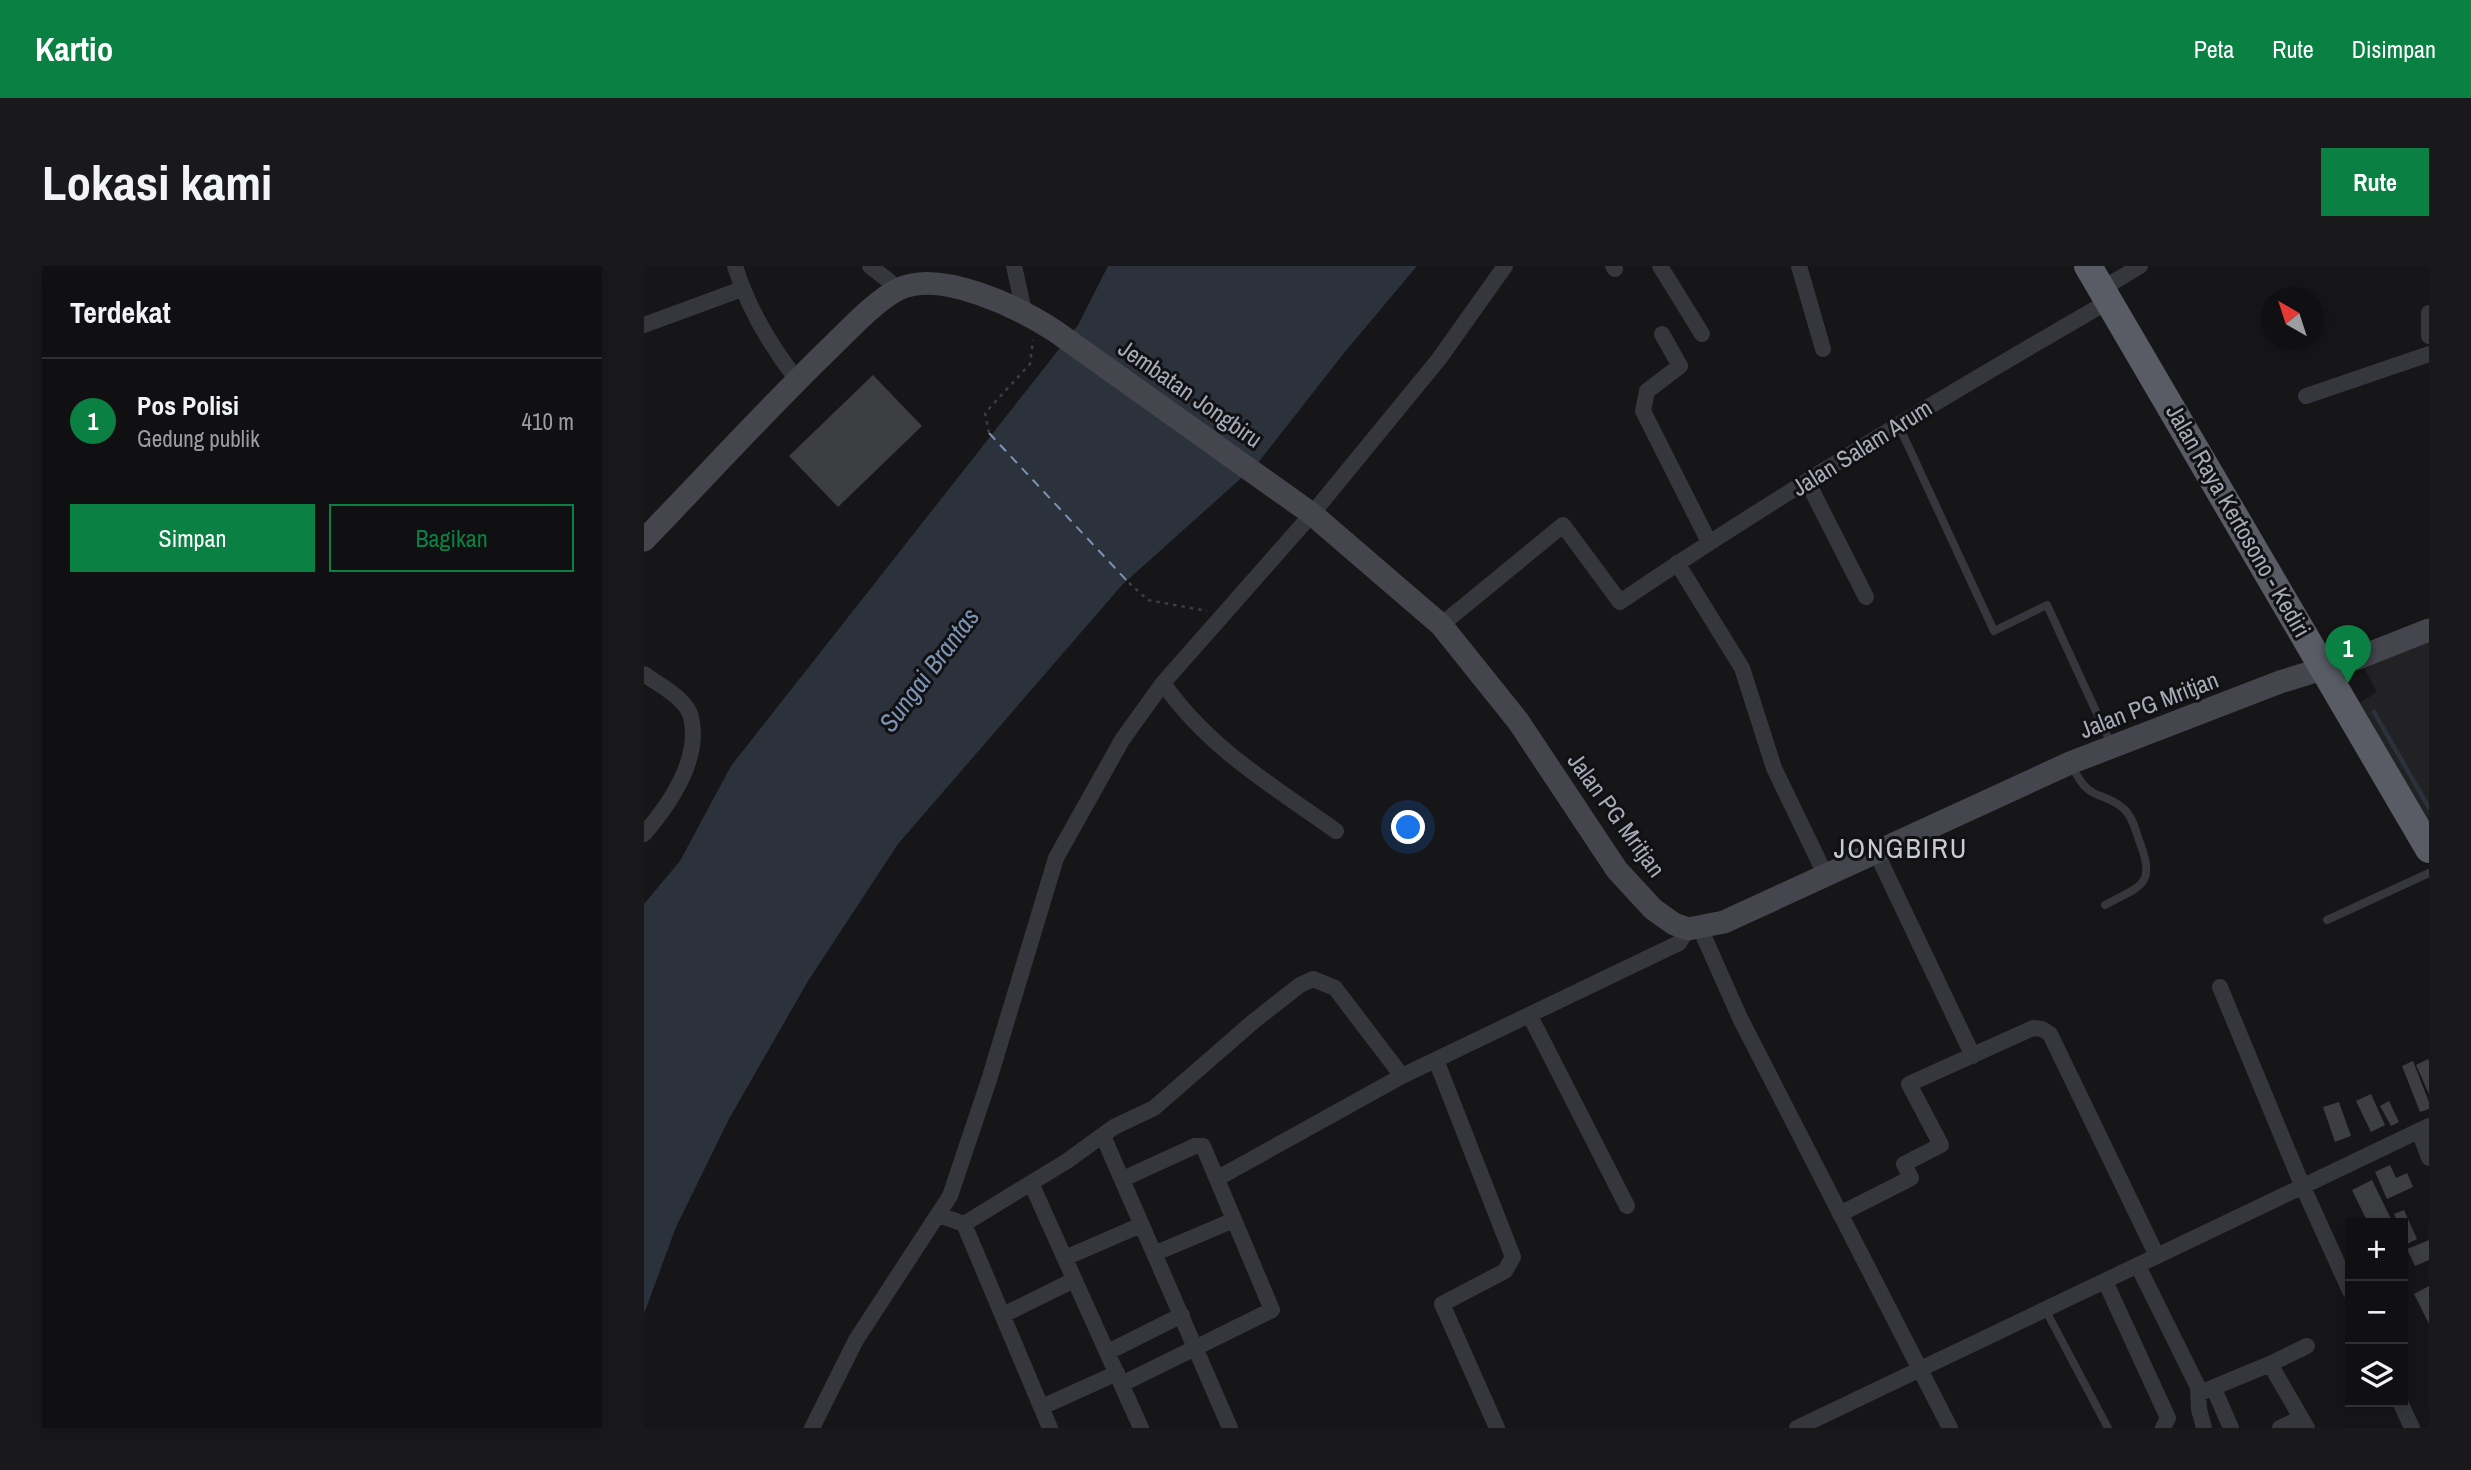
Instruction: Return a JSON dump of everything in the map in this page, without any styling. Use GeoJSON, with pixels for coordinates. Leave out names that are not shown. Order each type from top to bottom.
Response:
{"type":"FeatureCollection","features":[{"type":"Feature","properties":{"kind":"highway","name":"Jalan Raya Kertosono - Kediri"},"geometry":{"type":"LineString","coordinates":[[2100,285],[2429,849]]}},
{"type":"Feature","properties":{"kind":"main road","name":"Jembatan Jongbiru"},"geometry":{"type":"LineString","coordinates":[[899,289],[915,285],[944,285],[986,295],[1024,311],[1307,510]]}},
{"type":"Feature","properties":{"kind":"main road"},"geometry":{"type":"LineString","coordinates":[[644,540],[797,380],[862,318],[899,289]]}},
{"type":"Feature","properties":{"kind":"main road","name":"Jalan PG Mritjan"},"geometry":{"type":"LineString","coordinates":[[1307,510],[1441,625],[1518,721],[1618,870],[1653,909],[1674,924],[1694,929],[1724,922],[2070,763],[2280,682],[2325,669],[2429,630]]}},
{"type":"Feature","properties":{"kind":"street"},"geometry":{"type":"LineString","coordinates":[[735,266],[742,289],[770,346],[797,380]]}},
{"type":"Feature","properties":{"kind":"street"},"geometry":{"type":"LineString","coordinates":[[870,266],[899,289]]}},
{"type":"Feature","properties":{"kind":"street"},"geometry":{"type":"LineString","coordinates":[[1014,266],[1024,311]]}},
{"type":"Feature","properties":{"kind":"street"},"geometry":{"type":"LineString","coordinates":[[812,1428],[856,1340],[950,1195],[989,1080],[1056,858],[1122,740],[1163,683],[1224,614],[1307,510],[1439,359],[1505,266]]}},
{"type":"Feature","properties":{"kind":"street"},"geometry":{"type":"LineString","coordinates":[[1660,266],[1702,334]]}},
{"type":"Feature","properties":{"kind":"street"},"geometry":{"type":"LineString","coordinates":[[1799,266],[1808,292],[1811,317],[1823,349]]}},
{"type":"Feature","properties":{"kind":"street","name":"Jalan Salam Arum"},"geometry":{"type":"LineString","coordinates":[[1441,625],[1563,525],[1620,602],[1709,542],[1808,483],[1898,424],[2100,285],[2140,266]]}},
{"type":"Feature","properties":{"kind":"street"},"geometry":{"type":"LineString","coordinates":[[644,325],[742,289]]}},
{"type":"Feature","properties":{"kind":"street"},"geometry":{"type":"LineString","coordinates":[[2429,313],[2429,336]]}},
{"type":"Feature","properties":{"kind":"street"},"geometry":{"type":"LineString","coordinates":[[1662,334],[1680,366],[1647,391],[1643,411],[1709,542]]}},
{"type":"Feature","properties":{"kind":"street"},"geometry":{"type":"LineString","coordinates":[[2306,396],[2429,354]]}},
{"type":"Feature","properties":{"kind":"street"},"geometry":{"type":"LineString","coordinates":[[1808,483],[1866,597]]}},
{"type":"Feature","properties":{"kind":"street"},"geometry":{"type":"LineString","coordinates":[[1677,563],[1742,668],[1773,768],[1825,874]]}},
{"type":"Feature","properties":{"kind":"street"},"geometry":{"type":"LineString","coordinates":[[644,674],[678,699],[691,716],[691,743],[680,784],[644,834]]}},
{"type":"Feature","properties":{"kind":"street"},"geometry":{"type":"LineString","coordinates":[[1163,683],[1199,729],[1229,756],[1336,831]]}},
{"type":"Feature","properties":{"kind":"street"},"geometry":{"type":"LineString","coordinates":[[1876,852],[1973,1056]]}},
{"type":"Feature","properties":{"kind":"street"},"geometry":{"type":"LineString","coordinates":[[1218,1178],[1402,1076],[1530,1017],[1679,943],[1694,929],[1950,1428]]}},
{"type":"Feature","properties":{"kind":"street"},"geometry":{"type":"LineString","coordinates":[[964,1224],[1114,1127],[1154,1108],[1254,1021],[1300,985],[1313,979],[1335,988],[1402,1076]]}},
{"type":"Feature","properties":{"kind":"street"},"geometry":{"type":"LineString","coordinates":[[2220,987],[2302,1185],[2345,1281]]}},
{"type":"Feature","properties":{"kind":"street"},"geometry":{"type":"LineString","coordinates":[[1530,1017],[1627,1206]]}},
{"type":"Feature","properties":{"kind":"street"},"geometry":{"type":"LineString","coordinates":[[1840,1214],[1911,1178],[1904,1164],[1941,1145],[1909,1084],[2033,1028],[2042,1029],[2050,1034],[2157,1256]]}},
{"type":"Feature","properties":{"kind":"street"},"geometry":{"type":"LineString","coordinates":[[1436,1060],[1513,1257],[1505,1271],[1442,1304],[1497,1428]]}},
{"type":"Feature","properties":{"kind":"street"},"geometry":{"type":"LineString","coordinates":[[1797,1428],[2424,1129],[2429,1158]]}},
{"type":"Feature","properties":{"kind":"street"},"geometry":{"type":"LineString","coordinates":[[1103,1136],[1230,1428]]}},
{"type":"Feature","properties":{"kind":"street"},"geometry":{"type":"LineString","coordinates":[[1042,1407],[1195,1348],[1272,1310],[1205,1149],[1195,1146],[1123,1179]]}},
{"type":"Feature","properties":{"kind":"street"},"geometry":{"type":"LineString","coordinates":[[1031,1183],[1141,1428]]}},
{"type":"Feature","properties":{"kind":"street"},"geometry":{"type":"LineString","coordinates":[[939,1214],[964,1224],[1050,1428]]}},
{"type":"Feature","properties":{"kind":"street"},"geometry":{"type":"LineString","coordinates":[[1156,1253],[1234,1220]]}},
{"type":"Feature","properties":{"kind":"street"},"geometry":{"type":"LineString","coordinates":[[1065,1258],[1141,1225]]}},
{"type":"Feature","properties":{"kind":"street"},"geometry":{"type":"LineString","coordinates":[[2138,1266],[2207,1391],[2231,1428]]}},
{"type":"Feature","properties":{"kind":"street"},"geometry":{"type":"LineString","coordinates":[[1003,1315],[1074,1280]]}},
{"type":"Feature","properties":{"kind":"street"},"geometry":{"type":"LineString","coordinates":[[2105,1281],[2168,1418],[2163,1428]]}},
{"type":"Feature","properties":{"kind":"street"},"geometry":{"type":"LineString","coordinates":[[1108,1352],[1182,1315]]}},
{"type":"Feature","properties":{"kind":"street"},"geometry":{"type":"LineString","coordinates":[[2204,1428],[2199,1409],[2207,1391],[2307,1346]]}},
{"type":"Feature","properties":{"kind":"street"},"geometry":{"type":"LineString","coordinates":[[2270,1364],[2304,1423],[2280,1428]]}},
{"type":"Feature","properties":{"kind":"street"},"geometry":{"type":"LineString","coordinates":[[2402,1407],[2412,1428]]}},
{"type":"Feature","properties":{"kind":"lane"},"geometry":{"type":"LineString","coordinates":[[1898,424],[1994,631],[2047,605],[2113,747]]}},
{"type":"Feature","properties":{"kind":"lane"},"geometry":{"type":"LineString","coordinates":[[2070,763],[2087,790],[2121,806],[2129,814],[2148,861],[2149,874],[2145,883],[2105,905]]}},
{"type":"Feature","properties":{"kind":"lane"},"geometry":{"type":"LineString","coordinates":[[2327,920],[2429,873]]}},
{"type":"Feature","properties":{"kind":"lane"},"geometry":{"type":"LineString","coordinates":[[2045,1309],[2108,1428]]}},
{"type":"Feature","properties":{"kind":"path"},"geometry":{"type":"LineString","coordinates":[[989,433],[985,413],[1030,364],[1033,338],[1024,311]]}},
{"type":"Feature","properties":{"kind":"path"},"geometry":{"type":"LineString","coordinates":[[1129,583],[1148,600],[1224,614]]}},
{"type":"Feature","properties":{"kind":"shaded area"},"geometry":{"type":"Polygon","coordinates":[[[2429,635],[2429,823],[2360,703],[2377,692],[2360,661],[2429,635]]]}},
{"type":"Feature","properties":{"kind":"water","name":"Sungai Brantas"},"geometry":{"type":"Polygon","coordinates":[[[1108,266],[1417,266],[1257,464],[1122,585],[898,844],[808,981],[729,1119],[676,1227],[644,1314],[644,904],[680,861],[731,766],[1078,325],[1108,266]]]}},
{"type":"Feature","properties":{"kind":"building"},"geometry":{"type":"Polygon","coordinates":[[[873,375],[922,426],[838,507],[789,456],[873,375]]]}},
{"type":"Feature","properties":{"kind":"building"},"geometry":{"type":"Polygon","coordinates":[[[2428,1059],[2429,1061],[2429,1094],[2416,1065],[2428,1059]]]}},
{"type":"Feature","properties":{"kind":"building"},"geometry":{"type":"Polygon","coordinates":[[[2413,1061],[2429,1102],[2429,1109],[2420,1112],[2402,1066],[2413,1061]]]}},
{"type":"Feature","properties":{"kind":"building"},"geometry":{"type":"Polygon","coordinates":[[[2371,1094],[2385,1125],[2371,1132],[2356,1101],[2371,1094]]]}},
{"type":"Feature","properties":{"kind":"building"},"geometry":{"type":"Polygon","coordinates":[[[2389,1101],[2399,1122],[2391,1126],[2380,1106],[2389,1101]]]}},
{"type":"Feature","properties":{"kind":"building"},"geometry":{"type":"Polygon","coordinates":[[[2339,1102],[2351,1136],[2335,1142],[2323,1107],[2339,1102]]]}},
{"type":"Feature","properties":{"kind":"building"},"geometry":{"type":"Polygon","coordinates":[[[2390,1165],[2396,1178],[2407,1173],[2413,1187],[2387,1199],[2375,1172],[2390,1165]]]}},
{"type":"Feature","properties":{"kind":"building"},"geometry":{"type":"Polygon","coordinates":[[[2372,1180],[2391,1218],[2366,1218],[2352,1190],[2372,1180]]]}},
{"type":"Feature","properties":{"kind":"building"},"geometry":{"type":"Polygon","coordinates":[[[2404,1210],[2408,1218],[2396,1218],[2394,1214],[2404,1210]]]}},
{"type":"Feature","properties":{"kind":"building"},"geometry":{"type":"Polygon","coordinates":[[[2408,1219],[2417,1239],[2408,1244],[2408,1219]]]}},
{"type":"Feature","properties":{"kind":"building"},"geometry":{"type":"Polygon","coordinates":[[[2429,1240],[2429,1260],[2415,1266],[2408,1249],[2429,1240]]]}},
{"type":"Feature","properties":{"kind":"building"},"geometry":{"type":"Polygon","coordinates":[[[2429,1286],[2429,1324],[2414,1294],[2429,1286]]]}},
{"type":"Feature","properties":{"kind":"waterway"},"geometry":{"type":"LineString","coordinates":[[2374,712],[2429,808]]}},
{"type":"Feature","properties":{"kind":"ferry route"},"geometry":{"type":"LineString","coordinates":[[989,433],[1129,583]]}},
{"type":"Feature","properties":{"kind":"place","name":"Pos Polisi"},"geometry":{"type":"Point","coordinates":[2348,683]}},
{"type":"Feature","properties":{"kind":"district","name":"JONGBIRU"},"geometry":{"type":"Point","coordinates":[1901,848]}}]}
